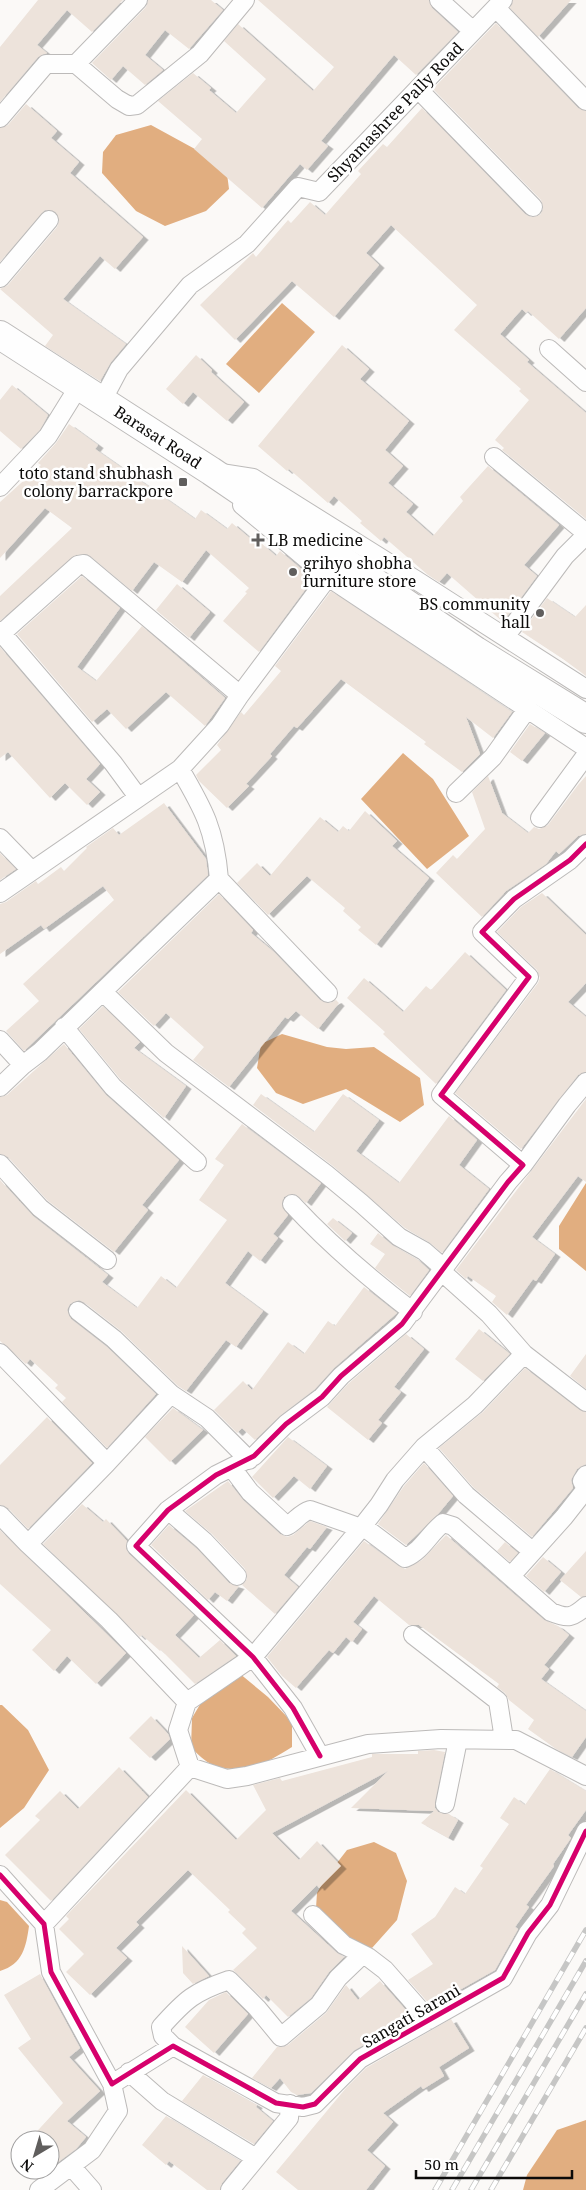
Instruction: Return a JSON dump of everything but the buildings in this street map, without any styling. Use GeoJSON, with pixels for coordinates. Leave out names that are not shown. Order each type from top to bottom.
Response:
{"type":"FeatureCollection","features":[{"type":"Feature","properties":{"kind":"main road","name":"Barasat Road"},"geometry":{"type":"LineString","coordinates":[[0,335],[211,471],[476,651],[586,719]]}},
{"type":"Feature","properties":{"kind":"street"},"geometry":{"type":"LineString","coordinates":[[76,64],[138,0]]}},
{"type":"Feature","properties":{"kind":"street"},"geometry":{"type":"LineString","coordinates":[[0,118],[46,64],[76,64],[117,99],[128,106],[137,105],[200,54],[245,0]]}},
{"type":"Feature","properties":{"kind":"street"},"geometry":{"type":"LineString","coordinates":[[439,0],[473,31]]}},
{"type":"Feature","properties":{"kind":"street"},"geometry":{"type":"LineString","coordinates":[[499,4],[586,101]]}},
{"type":"Feature","properties":{"kind":"street","name":"Shyamashree Pally Road"},"geometry":{"type":"LineString","coordinates":[[102,401],[119,369],[190,285],[247,244],[298,187],[319,192],[499,4]]}},
{"type":"Feature","properties":{"kind":"street"},"geometry":{"type":"LineString","coordinates":[[418,89],[534,206]]}},
{"type":"Feature","properties":{"kind":"street"},"geometry":{"type":"LineString","coordinates":[[0,278],[49,220]]}},
{"type":"Feature","properties":{"kind":"street"},"geometry":{"type":"LineString","coordinates":[[549,349],[586,382]]}},
{"type":"Feature","properties":{"kind":"street"},"geometry":{"type":"LineString","coordinates":[[0,487],[48,436],[79,386]]}},
{"type":"Feature","properties":{"kind":"street"},"geometry":{"type":"LineString","coordinates":[[494,457],[586,534],[565,556],[505,637]]}},
{"type":"Feature","properties":{"kind":"street"},"geometry":{"type":"LineString","coordinates":[[211,471],[248,511],[328,577],[586,748]]}},
{"type":"Feature","properties":{"kind":"street"},"geometry":{"type":"LineString","coordinates":[[211,471],[253,478],[585,687]]}},
{"type":"Feature","properties":{"kind":"street"},"geometry":{"type":"LineString","coordinates":[[138,797],[113,763],[1,632],[78,565],[84,564],[240,695]]}},
{"type":"Feature","properties":{"kind":"street"},"geometry":{"type":"LineString","coordinates":[[0,893],[180,769],[220,725],[240,695],[328,577]]}},
{"type":"Feature","properties":{"kind":"street"},"geometry":{"type":"LineString","coordinates":[[456,793],[493,757],[528,708]]}},
{"type":"Feature","properties":{"kind":"street"},"geometry":{"type":"LineString","coordinates":[[540,818],[586,755]]}},
{"type":"Feature","properties":{"kind":"street"},"geometry":{"type":"LineString","coordinates":[[180,769],[204,811],[212,831],[217,850],[219,879],[328,993]]}},
{"type":"Feature","properties":{"kind":"street"},"geometry":{"type":"LineString","coordinates":[[0,838],[32,871]]}},
{"type":"Feature","properties":{"kind":"street"},"geometry":{"type":"LineString","coordinates":[[523,1165],[441,1095],[504,1008],[529,978],[482,932],[514,899],[570,860],[586,844]]}},
{"type":"Feature","properties":{"kind":"street"},"geometry":{"type":"LineString","coordinates":[[0,1087],[40,1052],[219,879]]}},
{"type":"Feature","properties":{"kind":"street"},"geometry":{"type":"LineString","coordinates":[[103,992],[166,1053],[326,1174],[361,1202],[399,1237],[424,1252],[438,1264],[441,1271],[488,1314],[524,1354],[586,1402]]}},
{"type":"Feature","properties":{"kind":"street"},"geometry":{"type":"LineString","coordinates":[[64,1027],[113,1087],[197,1162]]}},
{"type":"Feature","properties":{"kind":"street"},"geometry":{"type":"LineString","coordinates":[[0,1040],[23,1065]]}},
{"type":"Feature","properties":{"kind":"street"},"geometry":{"type":"LineString","coordinates":[[320,1756],[293,1708],[253,1657],[136,1546],[168,1510],[216,1475],[249,1460],[271,1441],[286,1424],[322,1397],[341,1376],[402,1324],[413,1312],[441,1271],[523,1165],[566,1105],[586,1082]]}},
{"type":"Feature","properties":{"kind":"street"},"geometry":{"type":"LineString","coordinates":[[0,1164],[40,1208],[107,1260]]}},
{"type":"Feature","properties":{"kind":"street"},"geometry":{"type":"LineString","coordinates":[[292,1204],[332,1244],[376,1283],[413,1312]]}},
{"type":"Feature","properties":{"kind":"street"},"geometry":{"type":"LineString","coordinates":[[78,1311],[114,1338],[171,1394],[207,1418],[249,1460]]}},
{"type":"Feature","properties":{"kind":"street"},"geometry":{"type":"LineString","coordinates":[[0,1353],[107,1464]]}},
{"type":"Feature","properties":{"kind":"street"},"geometry":{"type":"LineString","coordinates":[[190,1767],[178,1730],[186,1702],[253,1657],[379,1505],[395,1480],[424,1447],[475,1405],[524,1354]]}},
{"type":"Feature","properties":{"kind":"street"},"geometry":{"type":"LineString","coordinates":[[28,1544],[107,1464],[171,1394]]}},
{"type":"Feature","properties":{"kind":"street"},"geometry":{"type":"LineString","coordinates":[[424,1447],[466,1495],[532,1551]]}},
{"type":"Feature","properties":{"kind":"street"},"geometry":{"type":"LineString","coordinates":[[232,1468],[250,1492],[287,1526],[302,1512],[310,1510],[368,1530],[405,1558],[415,1554],[434,1529],[443,1523],[453,1526],[551,1612],[564,1617],[574,1616],[586,1606]]}},
{"type":"Feature","properties":{"kind":"street"},"geometry":{"type":"LineString","coordinates":[[511,1576],[564,1517],[586,1489],[582,1481],[586,1475]]}},
{"type":"Feature","properties":{"kind":"street"},"geometry":{"type":"LineString","coordinates":[[168,1510],[204,1541],[237,1576]]}},
{"type":"Feature","properties":{"kind":"street"},"geometry":{"type":"LineString","coordinates":[[0,1515],[28,1544],[110,1620],[186,1702]]}},
{"type":"Feature","properties":{"kind":"street"},"geometry":{"type":"LineString","coordinates":[[413,1635],[498,1701],[504,1739]]}},
{"type":"Feature","properties":{"kind":"street"},"geometry":{"type":"LineString","coordinates":[[190,1767],[227,1779],[247,1776],[368,1744],[504,1739],[516,1740],[586,1776]]}},
{"type":"Feature","properties":{"kind":"street"},"geometry":{"type":"LineString","coordinates":[[445,1804],[458,1740]]}},
{"type":"Feature","properties":{"kind":"street"},"geometry":{"type":"LineString","coordinates":[[44,1924],[190,1767]]}},
{"type":"Feature","properties":{"kind":"street","name":"Sangati Sarani"},"geometry":{"type":"LineString","coordinates":[[173,2046],[276,2103],[303,2107],[315,2104],[360,2059],[503,1978],[528,1933],[550,1905],[586,1831]]}},
{"type":"Feature","properties":{"kind":"street"},"geometry":{"type":"LineString","coordinates":[[0,1875],[44,1924],[51,1972],[112,2084],[118,2111],[92,2150],[39,2190]]}},
{"type":"Feature","properties":{"kind":"street"},"geometry":{"type":"LineString","coordinates":[[312,1915],[344,1945],[385,1970],[428,2020]]}},
{"type":"Feature","properties":{"kind":"street"},"geometry":{"type":"LineString","coordinates":[[112,2084],[173,2046],[163,2036],[161,2027],[175,2011],[202,1990],[229,1980],[257,2008],[281,2037],[320,2005],[338,1978],[362,1955]]}},
{"type":"Feature","properties":{"kind":"street"},"geometry":{"type":"LineString","coordinates":[[129,2072],[162,2101],[256,2158]]}},
{"type":"Feature","properties":{"kind":"street"},"geometry":{"type":"LineString","coordinates":[[230,2190],[289,2118],[290,2104]]}},
{"type":"Feature","properties":{"kind":"street"},"geometry":{"type":"LineString","coordinates":[[71,2166],[92,2190]]}},
{"type":"Feature","properties":{"kind":"shaded area"},"geometry":{"type":"Polygon","coordinates":[[[151,125],[226,166],[229,189],[206,211],[165,226],[136,211],[102,173],[103,152],[116,135],[151,125]]]}},
{"type":"Feature","properties":{"kind":"shaded area"},"geometry":{"type":"Polygon","coordinates":[[[282,303],[315,332],[259,393],[226,364],[282,303]]]}},
{"type":"Feature","properties":{"kind":"shaded area"},"geometry":{"type":"Polygon","coordinates":[[[403,753],[433,779],[469,836],[427,869],[361,799],[403,753]]]}},
{"type":"Feature","properties":{"kind":"shaded area"},"geometry":{"type":"Polygon","coordinates":[[[282,1034],[327,1047],[346,1049],[374,1047],[420,1078],[424,1105],[400,1122],[346,1089],[303,1104],[276,1093],[257,1068],[261,1044],[282,1034]]]}},
{"type":"Feature","properties":{"kind":"shaded area"},"geometry":{"type":"Polygon","coordinates":[[[586,1183],[586,1271],[559,1249],[559,1226],[586,1183]]]}},
{"type":"Feature","properties":{"kind":"shaded area"},"geometry":{"type":"Polygon","coordinates":[[[239,1673],[268,1697],[292,1722],[292,1747],[272,1759],[245,1769],[225,1768],[210,1764],[191,1748],[192,1718],[208,1691],[239,1673]]]}},
{"type":"Feature","properties":{"kind":"shaded area"},"geometry":{"type":"Polygon","coordinates":[[[0,1705],[28,1730],[49,1770],[24,1808],[0,1828],[0,1705]]]}},
{"type":"Feature","properties":{"kind":"shaded area"},"geometry":{"type":"Polygon","coordinates":[[[374,1842],[396,1853],[407,1881],[397,1920],[372,1948],[344,1940],[316,1908],[317,1893],[326,1877],[347,1850],[374,1842]]]}},
{"type":"Feature","properties":{"kind":"shaded area"},"geometry":{"type":"Polygon","coordinates":[[[0,1900],[7,1902],[29,1926],[22,1954],[14,1964],[0,1971],[0,1900]]]}},
{"type":"Feature","properties":{"kind":"shaded area"},"geometry":{"type":"Polygon","coordinates":[[[586,2120],[586,2190],[523,2190],[527,2175],[557,2130],[586,2120]]]}},
{"type":"Feature","properties":{"kind":"railway"},"geometry":{"type":"LineString","coordinates":[[435,2190],[586,1930]]}},
{"type":"Feature","properties":{"kind":"railway"},"geometry":{"type":"LineString","coordinates":[[452,2190],[586,1961]]}},
{"type":"Feature","properties":{"kind":"railway"},"geometry":{"type":"LineString","coordinates":[[471,2190],[586,1994]]}},
{"type":"Feature","properties":{"kind":"railway"},"geometry":{"type":"LineString","coordinates":[[491,2190],[586,2028]]}},
{"type":"Feature","properties":{"kind":"cycle path"},"geometry":{"type":"LineString","coordinates":[[320,1756],[293,1708],[253,1657],[136,1546],[168,1510],[216,1475],[254,1456],[286,1424],[322,1397],[341,1376],[402,1324],[508,1182],[523,1165],[441,1095],[529,977],[482,932],[514,899],[570,860],[586,844]]}},
{"type":"Feature","properties":{"kind":"cycle path"},"geometry":{"type":"LineString","coordinates":[[0,1875],[44,1924],[51,1972],[112,2084],[173,2046],[276,2103],[303,2107],[315,2104],[360,2059],[503,1978],[528,1933],[550,1905],[586,1831]]}},
{"type":"Feature","properties":{"kind":"place","name":"toto stand shubhash colony barrackpore"},"geometry":{"type":"Point","coordinates":[183,482]}},
{"type":"Feature","properties":{"kind":"place","name":"LB medicine"},"geometry":{"type":"Point","coordinates":[258,540]}},
{"type":"Feature","properties":{"kind":"place","name":"grihyo shobha furniture store"},"geometry":{"type":"Point","coordinates":[293,572]}},
{"type":"Feature","properties":{"kind":"place","name":"BS community hall"},"geometry":{"type":"Point","coordinates":[540,613]}}]}
